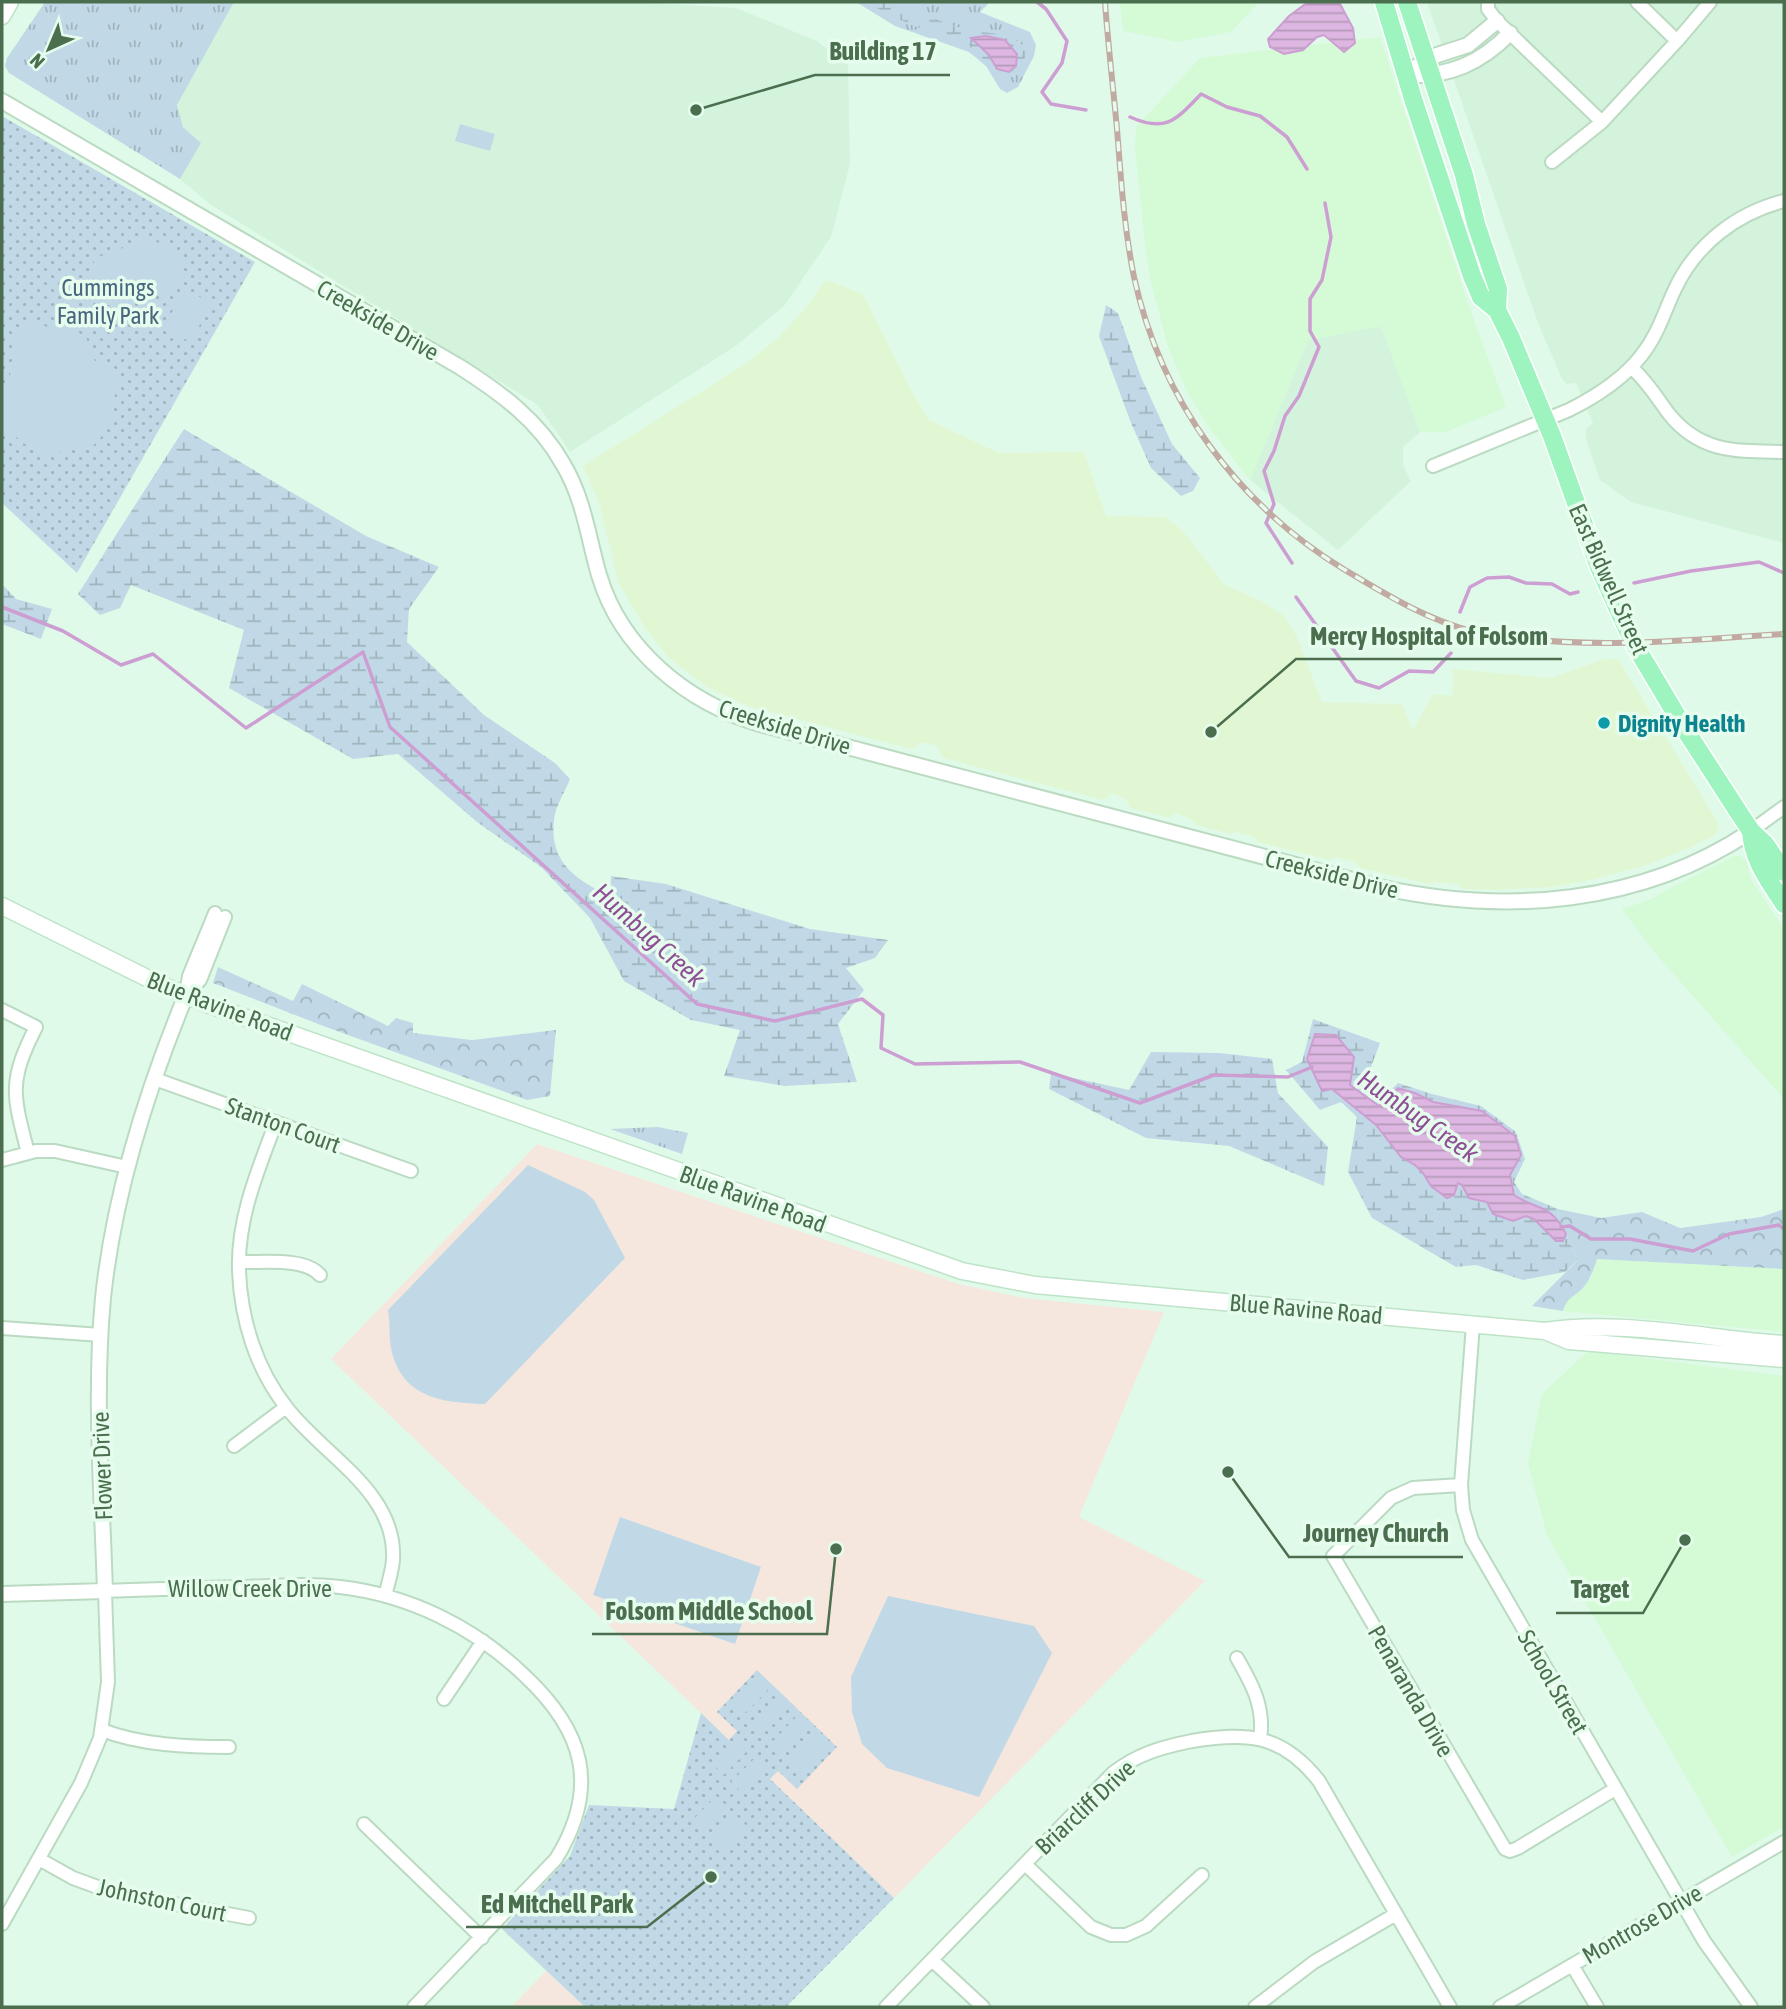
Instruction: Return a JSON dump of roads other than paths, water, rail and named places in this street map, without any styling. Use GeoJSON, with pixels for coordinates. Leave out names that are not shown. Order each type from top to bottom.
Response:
{"type":"FeatureCollection","features":[{"type":"Feature","properties":{"kind":"main road"},"geometry":{"type":"LineString","coordinates":[[2,16],[10,2]]}},
{"type":"Feature","properties":{"kind":"main road","name":"East Bidwell Street"},"geometry":{"type":"LineString","coordinates":[[1384,2],[1418,115],[1472,276],[1481,297],[1497,310]]}},
{"type":"Feature","properties":{"kind":"main road","name":"East Bidwell Street"},"geometry":{"type":"LineString","coordinates":[[1407,2],[1498,289],[1497,310],[1545,420],[1618,612],[1686,731],[1751,831],[1765,844],[1784,873]]}},
{"type":"Feature","properties":{"kind":"main road","name":"East Bidwell Street"},"geometry":{"type":"LineString","coordinates":[[1751,831],[1752,850],[1762,871],[1784,904]]}},
{"type":"Feature","properties":{"kind":"main road","name":"Blue Ravine Road"},"geometry":{"type":"LineString","coordinates":[[2,906],[186,995],[375,1065],[962,1271],[1035,1285],[1545,1331],[1584,1327],[1784,1344]]}},
{"type":"Feature","properties":{"kind":"main road","name":"Blue Ravine Road"},"geometry":{"type":"LineString","coordinates":[[1545,1331],[1569,1341],[1784,1359]]}},
{"type":"Feature","properties":{"kind":"main road"},"geometry":{"type":"LineString","coordinates":[[1597,1343],[1602,1336],[1647,1339],[1664,1332]]}},
{"type":"Feature","properties":{"kind":"street"},"geometry":{"type":"LineString","coordinates":[[1488,2],[1488,9],[1497,21],[1602,122]]}},
{"type":"Feature","properties":{"kind":"street"},"geometry":{"type":"LineString","coordinates":[[1637,2],[1677,41]]}},
{"type":"Feature","properties":{"kind":"street"},"geometry":{"type":"LineString","coordinates":[[1552,162],[1602,122],[1710,2]]}},
{"type":"Feature","properties":{"kind":"street"},"geometry":{"type":"LineString","coordinates":[[1408,75],[1468,45],[1497,21]]}},
{"type":"Feature","properties":{"kind":"street"},"geometry":{"type":"LineString","coordinates":[[1428,67],[1462,67],[1483,57],[1510,33]]}},
{"type":"Feature","properties":{"kind":"street","name":"Creekside Drive"},"geometry":{"type":"LineString","coordinates":[[2,100],[460,367],[514,405],[536,425],[564,466],[584,509],[600,577],[624,626],[638,646],[661,670],[693,695],[729,714],[1379,887],[1451,900],[1533,901],[1634,886],[1684,868],[1720,850],[1784,807]]}},
{"type":"Feature","properties":{"kind":"street"},"geometry":{"type":"LineString","coordinates":[[1433,466],[1586,401],[1632,367],[1651,342],[1675,288],[1710,240],[1738,220],[1768,205],[1784,201]]}},
{"type":"Feature","properties":{"kind":"street"},"geometry":{"type":"LineString","coordinates":[[1632,367],[1649,385],[1672,418],[1695,437],[1736,452],[1784,452]]}},
{"type":"Feature","properties":{"kind":"street","name":"Flower Drive"},"geometry":{"type":"LineString","coordinates":[[2,1924],[82,1783],[102,1730],[108,1682],[99,1384],[109,1253],[127,1167],[186,995],[188,976],[220,915]]}},
{"type":"Feature","properties":{"kind":"street"},"geometry":{"type":"LineString","coordinates":[[2,1010],[36,1027],[22,1055],[15,1084],[18,1113],[28,1153]]}},
{"type":"Feature","properties":{"kind":"street","name":"Stanton Court"},"geometry":{"type":"LineString","coordinates":[[155,1079],[411,1171]]}},
{"type":"Feature","properties":{"kind":"street"},"geometry":{"type":"LineString","coordinates":[[276,1122],[244,1215],[239,1262],[241,1296],[252,1344],[261,1366],[286,1407],[302,1427],[364,1487],[383,1512],[393,1549],[392,1569],[385,1596]]}},
{"type":"Feature","properties":{"kind":"street"},"geometry":{"type":"LineString","coordinates":[[2,1160],[45,1150],[65,1151],[127,1167]]}},
{"type":"Feature","properties":{"kind":"street"},"geometry":{"type":"LineString","coordinates":[[239,1262],[303,1264],[315,1269],[320,1275]]}},
{"type":"Feature","properties":{"kind":"street","name":"School Street"},"geometry":{"type":"LineString","coordinates":[[1473,1324],[1461,1485],[1467,1525],[1478,1555],[1717,1962],[1751,2007]]}},
{"type":"Feature","properties":{"kind":"street"},"geometry":{"type":"LineString","coordinates":[[2,1328],[101,1335]]}},
{"type":"Feature","properties":{"kind":"street"},"geometry":{"type":"LineString","coordinates":[[234,1446],[286,1407]]}},
{"type":"Feature","properties":{"kind":"street","name":"Penaranda Drive"},"geometry":{"type":"LineString","coordinates":[[1461,1485],[1413,1488],[1391,1498],[1333,1556],[1506,1850],[1518,1848],[1615,1788]]}},
{"type":"Feature","properties":{"kind":"street","name":"Willow Creek Drive"},"geometry":{"type":"LineString","coordinates":[[2,1594],[306,1585],[340,1587],[385,1596],[443,1618],[483,1641],[510,1661],[556,1708],[566,1723],[576,1748],[581,1783],[576,1819],[566,1844],[556,1859],[414,2007]]}},
{"type":"Feature","properties":{"kind":"street"},"geometry":{"type":"LineString","coordinates":[[444,1699],[483,1641]]}},
{"type":"Feature","properties":{"kind":"street"},"geometry":{"type":"LineString","coordinates":[[1237,1658],[1258,1696],[1261,1713],[1260,1739]]}},
{"type":"Feature","properties":{"kind":"street"},"geometry":{"type":"LineString","coordinates":[[102,1730],[178,1745],[229,1748]]}},
{"type":"Feature","properties":{"kind":"street","name":"Briarcliff Drive"},"geometry":{"type":"LineString","coordinates":[[886,2007],[1112,1773],[1139,1755],[1162,1747],[1226,1735],[1260,1739],[1288,1751],[1314,1775],[1450,2007]]}},
{"type":"Feature","properties":{"kind":"street"},"geometry":{"type":"LineString","coordinates":[[364,1824],[482,1938]]}},
{"type":"Feature","properties":{"kind":"street","name":"Montrose Drive"},"geometry":{"type":"LineString","coordinates":[[1500,2007],[1784,1842]]}},
{"type":"Feature","properties":{"kind":"street","name":"Johnston Court"},"geometry":{"type":"LineString","coordinates":[[39,1859],[73,1878],[111,1892],[249,1918]]}},
{"type":"Feature","properties":{"kind":"street"},"geometry":{"type":"LineString","coordinates":[[1025,1864],[1091,1927],[1104,1934],[1118,1936],[1133,1933],[1146,1926],[1202,1875]]}},
{"type":"Feature","properties":{"kind":"street"},"geometry":{"type":"LineString","coordinates":[[1255,2007],[1314,1962],[1396,1914]]}},
{"type":"Feature","properties":{"kind":"street"},"geometry":{"type":"LineString","coordinates":[[932,1960],[983,2007]]}},
{"type":"Feature","properties":{"kind":"street"},"geometry":{"type":"LineString","coordinates":[[1572,1965],[1597,2007]]}},
{"type":"Feature","properties":{"kind":"water"},"geometry":{"type":"Polygon","coordinates":[[[1308,2],[1339,2],[1353,28],[1355,43],[1344,52],[1324,35],[1317,37],[1303,50],[1284,54],[1270,47],[1268,39],[1289,16],[1308,2]]]}},
{"type":"Feature","properties":{"kind":"water"},"geometry":{"type":"Polygon","coordinates":[[[986,36],[1005,40],[1017,54],[1016,66],[1009,72],[997,69],[989,55],[971,38],[986,36]]]}},
{"type":"Feature","properties":{"kind":"water"},"geometry":{"type":"Polygon","coordinates":[[[1315,1034],[1336,1035],[1354,1057],[1350,1085],[1379,1106],[1398,1088],[1433,1102],[1482,1111],[1515,1136],[1521,1155],[1510,1175],[1514,1195],[1549,1212],[1566,1234],[1563,1241],[1556,1241],[1534,1219],[1526,1216],[1513,1221],[1493,1214],[1487,1202],[1469,1198],[1458,1183],[1454,1195],[1447,1198],[1431,1186],[1415,1165],[1401,1157],[1376,1125],[1332,1089],[1322,1091],[1307,1059],[1315,1034]]]}},
{"type":"Feature","properties":{"kind":"waterway"},"geometry":{"type":"LineString","coordinates":[[1037,2],[1046,9],[1067,41],[1062,63],[1042,92],[1051,104],[1086,110]]}},
{"type":"Feature","properties":{"kind":"waterway"},"geometry":{"type":"LineString","coordinates":[[1130,117],[1142,122],[1162,124],[1177,117],[1201,94],[1227,107],[1260,116],[1287,137],[1307,169]]}},
{"type":"Feature","properties":{"kind":"waterway"},"geometry":{"type":"LineString","coordinates":[[1292,563],[1266,523],[1274,504],[1264,471],[1274,451],[1285,416],[1299,396],[1319,347],[1310,331],[1310,299],[1322,280],[1331,237],[1325,203]]}},
{"type":"Feature","properties":{"kind":"waterway"},"geometry":{"type":"LineString","coordinates":[[1634,583],[1691,571],[1759,562],[1784,573]]}},
{"type":"Feature","properties":{"kind":"waterway"},"geometry":{"type":"LineString","coordinates":[[1460,612],[1470,587],[1487,578],[1509,577],[1526,583],[1552,584],[1570,594],[1578,592]]}},
{"type":"Feature","properties":{"kind":"waterway"},"geometry":{"type":"LineString","coordinates":[[1296,597],[1356,681],[1379,688],[1409,671],[1433,672],[1451,653]]}},
{"type":"Feature","properties":{"kind":"waterway","name":"Humbug Creek"},"geometry":{"type":"LineString","coordinates":[[2,607],[63,631],[121,665],[153,654],[246,728],[363,652],[390,727],[697,1004],[775,1021],[862,999],[883,1015],[881,1048],[915,1064],[1020,1062],[1140,1103],[1214,1075],[1288,1077],[1312,1067]]}},
{"type":"Feature","properties":{"kind":"waterway","name":"Humbug Creek"},"geometry":{"type":"LineString","coordinates":[[1561,1227],[1570,1226],[1591,1239],[1630,1239],[1693,1251],[1729,1234],[1779,1225],[1784,1229]]}},
{"type":"Feature","properties":{"kind":"railway"},"geometry":{"type":"LineString","coordinates":[[1105,2],[1125,222],[1134,277],[1146,323],[1163,366],[1184,407],[1238,481],[1271,514],[1306,544],[1376,588],[1424,614],[1480,633],[1585,643],[1784,634]]}},
{"type":"Feature","properties":{"kind":"place","name":"Building 17"},"geometry":{"type":"Point","coordinates":[696,110]}},
{"type":"Feature","properties":{"kind":"place","name":"Dignity Health"},"geometry":{"type":"Point","coordinates":[1604,723]}},
{"type":"Feature","properties":{"kind":"place","name":"Mercy Hospital of Folsom"},"geometry":{"type":"Point","coordinates":[1211,732]}},
{"type":"Feature","properties":{"kind":"place","name":"Journey Church"},"geometry":{"type":"Point","coordinates":[1228,1472]}},
{"type":"Feature","properties":{"kind":"place","name":"Target"},"geometry":{"type":"Point","coordinates":[1685,1540]}},
{"type":"Feature","properties":{"kind":"place","name":"Folsom Middle School"},"geometry":{"type":"Point","coordinates":[836,1549]}},
{"type":"Feature","properties":{"kind":"place","name":"Ed Mitchell Park"},"geometry":{"type":"Point","coordinates":[711,1877]}},
{"type":"Feature","properties":{"kind":"park label","name":"Cummings Family Park"},"geometry":{"type":"Point","coordinates":[108,301]}}]}
